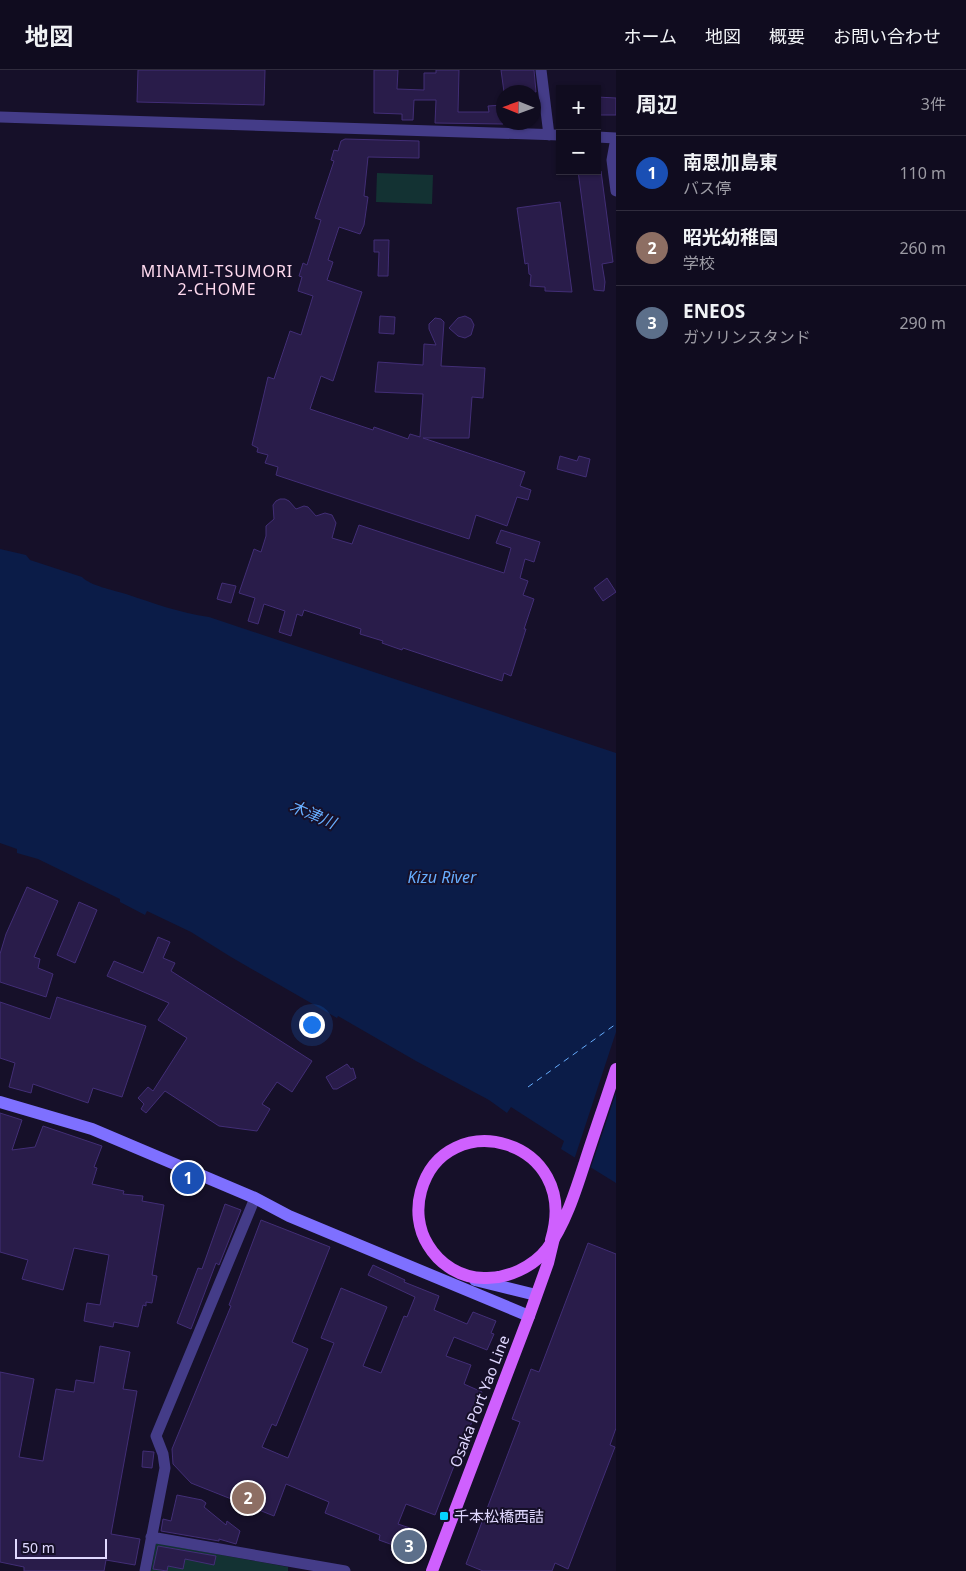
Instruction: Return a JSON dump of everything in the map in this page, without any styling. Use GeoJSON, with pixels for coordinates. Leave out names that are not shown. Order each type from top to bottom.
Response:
{"type":"FeatureCollection","features":[{"type":"Feature","properties":{"kind":"main road","name":"Osaka Port Yao Line"},"geometry":{"type":"LineString","coordinates":[[432,1571],[529,1316],[554,1242],[554,1234],[555,1226],[555,1218],[551,1187],[545,1175],[531,1158],[519,1150],[506,1145],[492,1142],[457,1148],[440,1161],[430,1172],[423,1186],[419,1204],[424,1237],[434,1253],[449,1267],[463,1274],[478,1277],[494,1278],[515,1272],[530,1264],[544,1250],[551,1240],[553,1233],[555,1224],[556,1218],[555,1200],[552,1187],[545,1175],[536,1162],[525,1153],[512,1146],[500,1142],[486,1141],[471,1142],[457,1148],[445,1155],[434,1166],[422,1186],[419,1197],[418,1211],[421,1232],[433,1254],[446,1265],[464,1275],[473,1278],[483,1278],[499,1278],[516,1272],[524,1268],[535,1260],[547,1249],[552,1241],[556,1232],[561,1224],[573,1197],[616,1069]]}},
{"type":"Feature","properties":{"kind":"street"},"geometry":{"type":"LineString","coordinates":[[0,117],[554,135],[541,70]]}},
{"type":"Feature","properties":{"kind":"street"},"geometry":{"type":"LineString","coordinates":[[601,137],[616,138],[612,160],[616,191]]}},
{"type":"Feature","properties":{"kind":"street"},"geometry":{"type":"LineString","coordinates":[[0,1102],[92,1129],[255,1198],[289,1216],[529,1316]]}},
{"type":"Feature","properties":{"kind":"street"},"geometry":{"type":"LineString","coordinates":[[145,1571],[165,1468],[163,1454],[156,1436],[255,1198]]}},
{"type":"Feature","properties":{"kind":"street"},"geometry":{"type":"LineString","coordinates":[[402,1262],[536,1295]]}},
{"type":"Feature","properties":{"kind":"street"},"geometry":{"type":"LineString","coordinates":[[151,1537],[345,1571]]}},
{"type":"Feature","properties":{"kind":"green space"},"geometry":{"type":"Polygon","coordinates":[[[377,173],[433,175],[432,204],[376,202],[377,173]]]}},
{"type":"Feature","properties":{"kind":"green space"},"geometry":{"type":"Polygon","coordinates":[[[156,1543],[288,1567],[288,1571],[151,1571],[156,1543]]]}},
{"type":"Feature","properties":{"kind":"water","name":"Kizu River"},"geometry":{"type":"Polygon","coordinates":[[[0,549],[26,555],[30,560],[82,577],[102,587],[177,610],[209,617],[616,753],[616,1183],[561,1149],[564,1141],[511,1107],[507,1113],[489,1100],[338,1016],[337,1018],[191,932],[147,911],[145,915],[120,902],[120,899],[38,859],[17,853],[17,849],[0,843],[0,549]]]}},
{"type":"Feature","properties":{"kind":"pier"},"geometry":{"type":"Polygon","coordinates":[[[616,1032],[616,1093],[590,1170],[574,1160],[616,1032]]]}},
{"type":"Feature","properties":{"kind":"building"},"geometry":{"type":"Polygon","coordinates":[[[138,70],[265,70],[264,105],[137,102],[138,70]]]}},
{"type":"Feature","properties":{"kind":"building"},"geometry":{"type":"Polygon","coordinates":[[[374,70],[398,70],[397,89],[424,90],[424,73],[436,73],[436,70],[459,70],[458,112],[489,112],[488,106],[496,105],[496,124],[435,123],[436,100],[414,100],[413,120],[402,120],[402,114],[374,113],[374,70]]]}},
{"type":"Feature","properties":{"kind":"building"},"geometry":{"type":"Polygon","coordinates":[[[501,70],[534,70],[535,85],[503,85],[501,70]]]}},
{"type":"Feature","properties":{"kind":"building"},"geometry":{"type":"Polygon","coordinates":[[[601,97],[616,98],[616,115],[601,115],[601,97]]]}},
{"type":"Feature","properties":{"kind":"building"},"geometry":{"type":"Polygon","coordinates":[[[345,139],[419,141],[419,158],[368,157],[364,196],[368,197],[364,225],[360,234],[339,227],[328,260],[333,262],[327,280],[362,292],[333,381],[321,376],[310,409],[373,430],[374,427],[408,439],[410,434],[420,437],[423,394],[375,392],[378,362],[423,365],[424,344],[436,345],[429,329],[429,324],[435,318],[441,319],[444,322],[441,366],[485,368],[483,398],[472,397],[469,438],[423,438],[525,472],[520,486],[531,490],[528,500],[517,497],[507,526],[476,515],[469,539],[276,475],[278,467],[265,463],[268,455],[257,452],[258,448],[252,445],[268,377],[274,379],[290,331],[301,335],[313,296],[298,291],[302,277],[299,276],[303,263],[307,265],[321,220],[315,218],[334,161],[331,160],[334,150],[338,151],[341,141],[345,139]]]}},
{"type":"Feature","properties":{"kind":"building"},"geometry":{"type":"Polygon","coordinates":[[[601,171],[613,262],[602,264],[605,282],[604,291],[594,290],[579,175],[601,175],[601,171]]]}},
{"type":"Feature","properties":{"kind":"building"},"geometry":{"type":"Polygon","coordinates":[[[560,202],[572,292],[545,291],[545,287],[530,286],[531,275],[529,274],[528,263],[525,264],[517,208],[560,202]]]}},
{"type":"Feature","properties":{"kind":"building"},"geometry":{"type":"Polygon","coordinates":[[[374,240],[389,240],[388,276],[378,276],[379,252],[374,252],[374,240]]]}},
{"type":"Feature","properties":{"kind":"building"},"geometry":{"type":"Polygon","coordinates":[[[380,316],[395,317],[394,334],[379,333],[380,316]]]}},
{"type":"Feature","properties":{"kind":"building"},"geometry":{"type":"Polygon","coordinates":[[[465,316],[471,319],[474,325],[471,335],[465,338],[458,336],[449,328],[458,318],[465,316]]]}},
{"type":"Feature","properties":{"kind":"building"},"geometry":{"type":"Polygon","coordinates":[[[560,456],[577,461],[579,456],[590,459],[586,477],[557,469],[560,456]]]}},
{"type":"Feature","properties":{"kind":"building"},"geometry":{"type":"Polygon","coordinates":[[[280,499],[289,501],[296,509],[304,506],[308,507],[316,516],[325,513],[332,515],[336,523],[332,538],[352,544],[359,525],[504,573],[511,548],[496,543],[501,530],[540,542],[534,562],[525,559],[520,578],[528,581],[523,595],[534,599],[511,676],[504,673],[502,681],[403,648],[402,650],[382,643],[383,641],[360,634],[361,629],[304,610],[302,616],[297,614],[291,636],[279,632],[285,611],[264,604],[258,624],[248,621],[255,598],[239,593],[254,549],[261,552],[266,536],[266,526],[274,519],[273,505],[280,499]]]}},
{"type":"Feature","properties":{"kind":"building"},"geometry":{"type":"Polygon","coordinates":[[[607,578],[616,592],[603,601],[594,588],[607,578]]]}},
{"type":"Feature","properties":{"kind":"building"},"geometry":{"type":"Polygon","coordinates":[[[222,583],[236,586],[231,603],[217,599],[222,583]]]}},
{"type":"Feature","properties":{"kind":"building"},"geometry":{"type":"Polygon","coordinates":[[[27,887],[58,901],[34,957],[40,959],[38,968],[53,974],[46,997],[0,982],[0,954],[6,934],[27,887]]]}},
{"type":"Feature","properties":{"kind":"building"},"geometry":{"type":"Polygon","coordinates":[[[79,902],[97,910],[75,963],[57,955],[79,902]]]}},
{"type":"Feature","properties":{"kind":"building"},"geometry":{"type":"Polygon","coordinates":[[[158,937],[170,942],[163,958],[175,963],[171,971],[312,1061],[292,1092],[277,1082],[262,1104],[270,1109],[257,1131],[219,1126],[165,1091],[146,1113],[141,1109],[144,1104],[138,1098],[148,1087],[153,1091],[187,1038],[158,1020],[169,1003],[107,976],[114,961],[143,973],[158,937]]]}},
{"type":"Feature","properties":{"kind":"building"},"geometry":{"type":"Polygon","coordinates":[[[57,997],[146,1026],[122,1097],[93,1088],[88,1103],[33,1084],[31,1093],[9,1087],[15,1063],[0,1058],[0,1002],[50,1019],[57,997]]]}},
{"type":"Feature","properties":{"kind":"building"},"geometry":{"type":"Polygon","coordinates":[[[347,1064],[351,1069],[353,1068],[356,1078],[337,1089],[333,1089],[326,1077],[347,1064]]]}},
{"type":"Feature","properties":{"kind":"building"},"geometry":{"type":"Polygon","coordinates":[[[0,1113],[22,1120],[12,1150],[35,1147],[43,1126],[102,1146],[94,1167],[97,1168],[92,1184],[124,1191],[123,1194],[143,1196],[142,1201],[164,1205],[152,1275],[157,1276],[152,1303],[146,1302],[146,1306],[143,1305],[138,1327],[114,1322],[113,1327],[84,1321],[87,1303],[100,1305],[109,1255],[74,1248],[63,1290],[22,1279],[28,1260],[0,1252],[0,1113]]]}},
{"type":"Feature","properties":{"kind":"building"},"geometry":{"type":"Polygon","coordinates":[[[225,1204],[241,1210],[219,1265],[216,1263],[191,1329],[177,1323],[198,1268],[202,1269],[225,1204]]]}},
{"type":"Feature","properties":{"kind":"building"},"geometry":{"type":"Polygon","coordinates":[[[261,1220],[330,1247],[292,1342],[308,1349],[276,1426],[272,1424],[262,1447],[288,1458],[334,1343],[321,1338],[341,1288],[387,1307],[363,1366],[381,1373],[404,1316],[407,1317],[415,1297],[368,1275],[373,1265],[405,1280],[404,1282],[439,1296],[434,1310],[467,1324],[473,1312],[496,1321],[491,1333],[494,1334],[487,1350],[454,1337],[446,1356],[471,1365],[464,1384],[482,1392],[471,1416],[474,1417],[435,1515],[406,1504],[398,1524],[413,1529],[410,1537],[424,1545],[418,1560],[391,1550],[393,1545],[379,1540],[380,1535],[325,1513],[329,1502],[286,1484],[274,1516],[191,1483],[173,1464],[172,1449],[231,1306],[229,1305],[261,1220]]]}},
{"type":"Feature","properties":{"kind":"building"},"geometry":{"type":"Polygon","coordinates":[[[588,1243],[616,1254],[616,1428],[610,1445],[615,1447],[568,1569],[555,1563],[552,1571],[483,1571],[466,1564],[520,1422],[512,1419],[531,1369],[539,1372],[588,1243]]]}},
{"type":"Feature","properties":{"kind":"building"},"geometry":{"type":"Polygon","coordinates":[[[100,1346],[130,1352],[123,1389],[137,1391],[111,1534],[140,1539],[135,1565],[106,1560],[104,1571],[24,1571],[24,1567],[0,1562],[0,1372],[34,1379],[19,1457],[43,1461],[56,1389],[74,1392],[76,1380],[94,1383],[100,1346]]]}},
{"type":"Feature","properties":{"kind":"building"},"geometry":{"type":"Polygon","coordinates":[[[143,1451],[154,1452],[152,1468],[142,1467],[143,1451]]]}},
{"type":"Feature","properties":{"kind":"building"},"geometry":{"type":"Polygon","coordinates":[[[177,1495],[202,1500],[206,1503],[204,1507],[226,1525],[227,1521],[240,1531],[236,1544],[219,1539],[219,1541],[161,1531],[163,1519],[171,1521],[177,1495]]]}},
{"type":"Feature","properties":{"kind":"building"},"geometry":{"type":"Polygon","coordinates":[[[158,1546],[216,1556],[214,1565],[185,1559],[183,1569],[168,1566],[167,1571],[153,1569],[158,1546]]]}},
{"type":"Feature","properties":{"kind":"ferry route"},"geometry":{"type":"LineString","coordinates":[[528,1087],[616,1024]]}},
{"type":"Feature","properties":{"kind":"place","name":"南恩加島東"},"geometry":{"type":"Point","coordinates":[188,1178]}},
{"type":"Feature","properties":{"kind":"place","name":"昭光幼稚園"},"geometry":{"type":"Point","coordinates":[248,1498]}},
{"type":"Feature","properties":{"kind":"place","name":"千本松橋西詰"},"geometry":{"type":"Point","coordinates":[444,1516]}},
{"type":"Feature","properties":{"kind":"place","name":"ENEOS"},"geometry":{"type":"Point","coordinates":[409,1546]}},
{"type":"Feature","properties":{"kind":"district","name":"MINAMI-TSUMORI 2-CHOME"},"geometry":{"type":"Point","coordinates":[217,280]}},
{"type":"Feature","properties":{"kind":"water label","name":"木津川"},"geometry":{"type":"Point","coordinates":[313,814]}}]}
